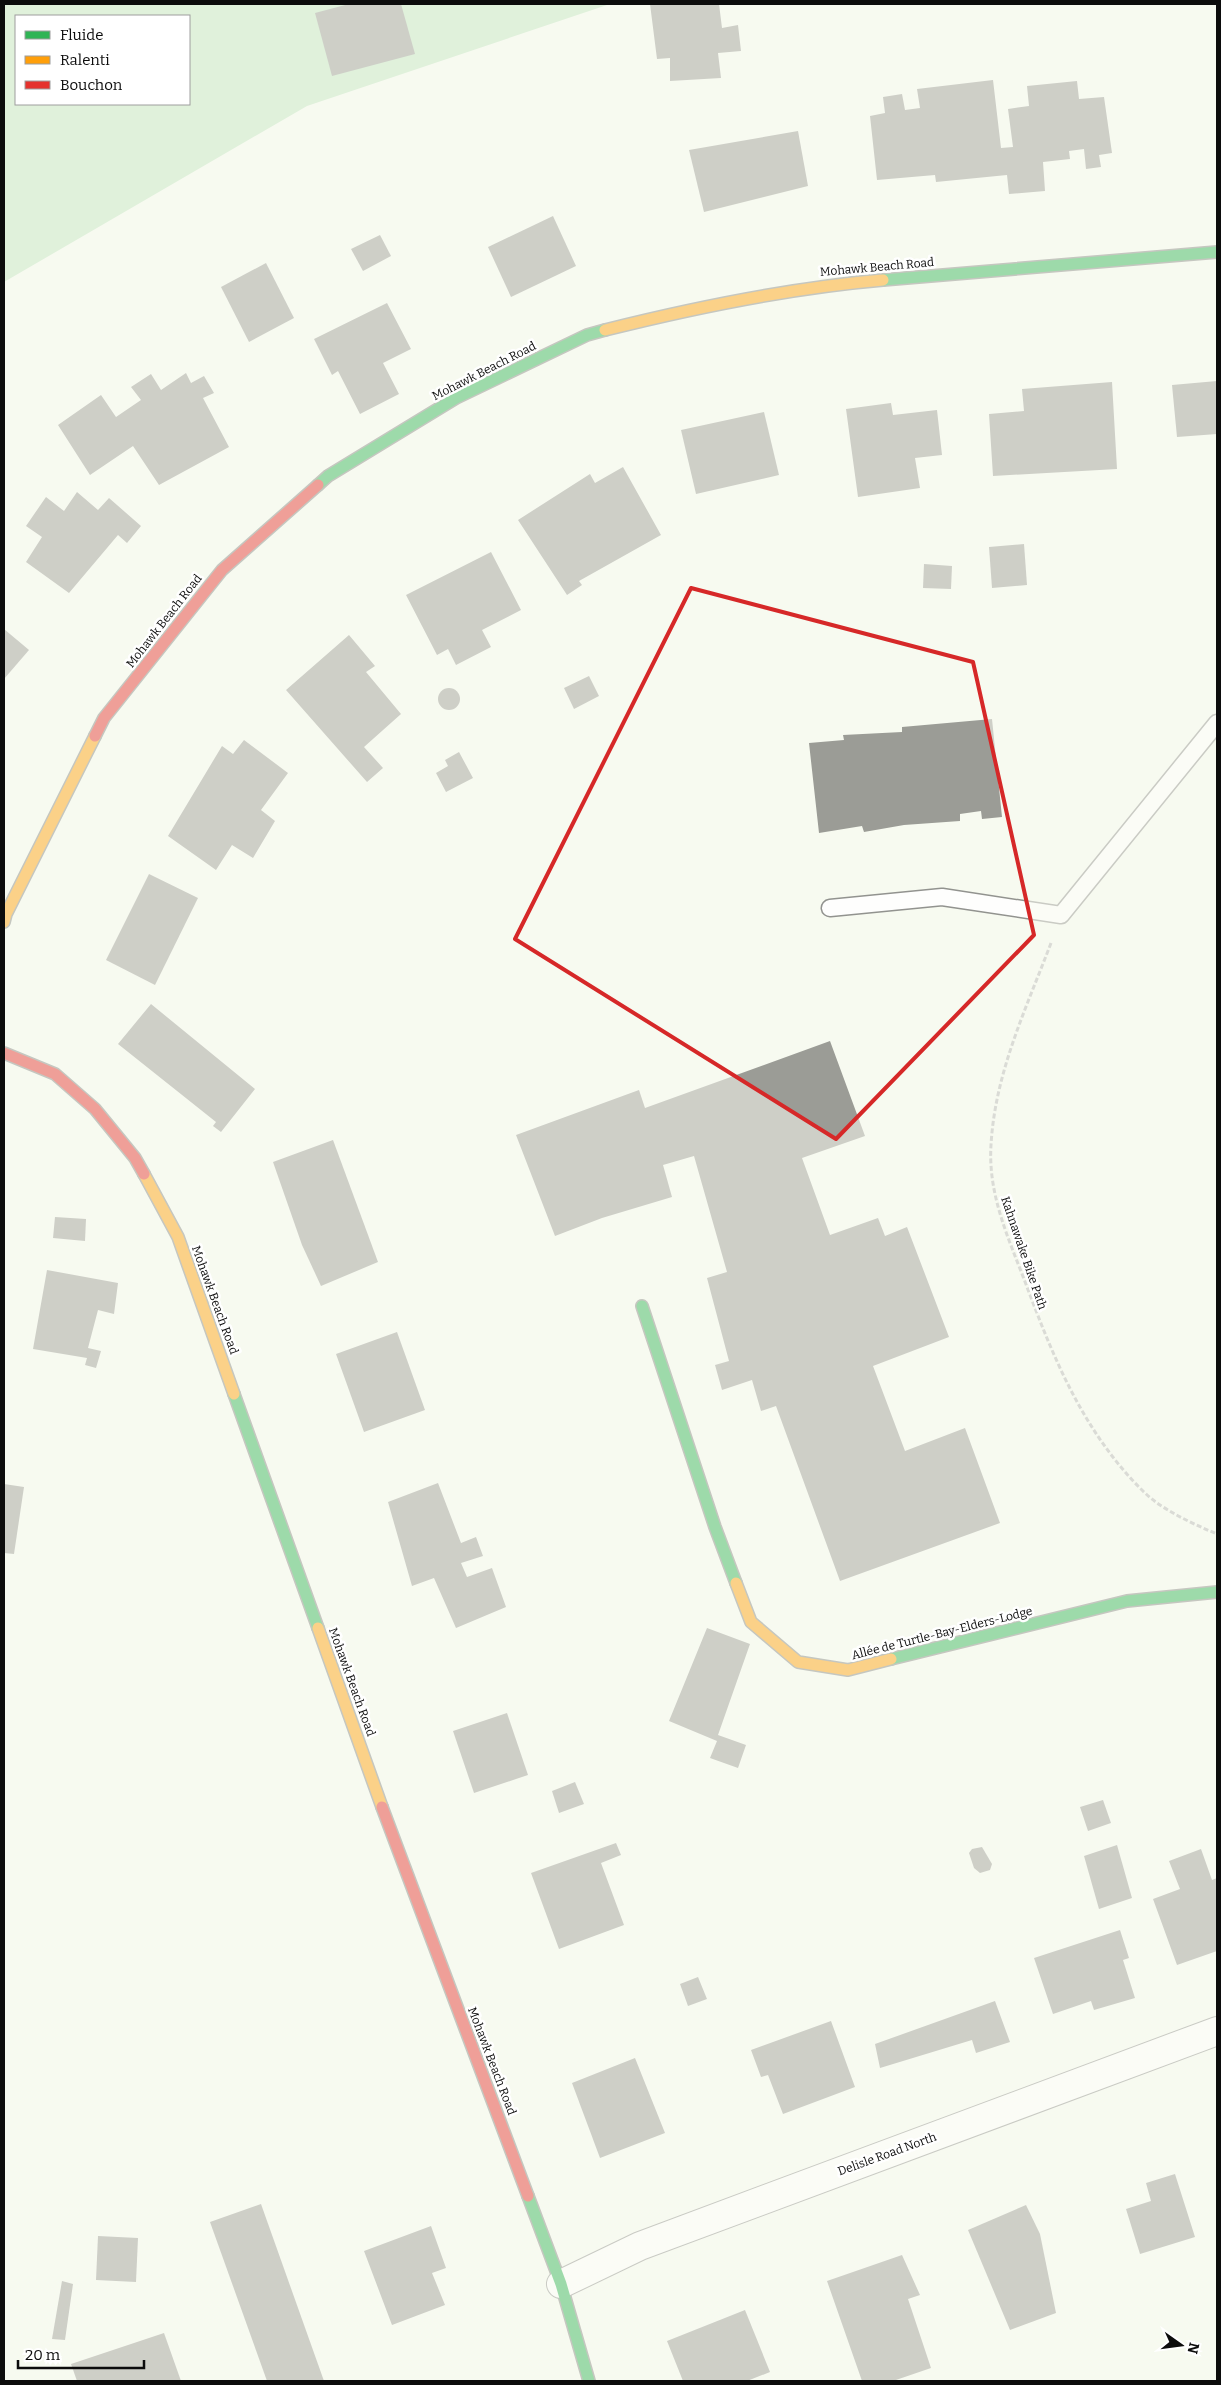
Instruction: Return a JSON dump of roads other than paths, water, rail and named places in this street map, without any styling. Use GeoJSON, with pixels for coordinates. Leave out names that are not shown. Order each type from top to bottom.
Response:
{"type":"FeatureCollection","features":[{"type":"Feature","properties":{"kind":"street","name":"Mohawk Beach Road"},"geometry":{"type":"LineString","coordinates":[[4,916],[104,718],[222,570],[328,476],[456,398],[587,335],[692,308],[824,285],[1217,252]]}},
{"type":"Feature","properties":{"kind":"street","name":"Mohawk Beach Road"},"geometry":{"type":"LineString","coordinates":[[4,1053],[55,1074],[95,1109],[135,1158],[178,1237],[383,1809],[561,2284],[589,2381]]}},
{"type":"Feature","properties":{"kind":"street","name":"Allée de Turtle-Bay-Elders-Lodge"},"geometry":{"type":"LineString","coordinates":[[642,1306],[715,1527],[751,1622],[798,1662],[848,1670],[1127,1601],[1217,1592]]}},
{"type":"Feature","properties":{"kind":"street","name":"Delisle Road North"},"geometry":{"type":"LineString","coordinates":[[561,2284],[640,2246],[1217,2031]]}},
{"type":"Feature","properties":{"kind":"lane"},"geometry":{"type":"LineString","coordinates":[[830,908],[942,897],[1061,915],[1217,723]]}}]}
